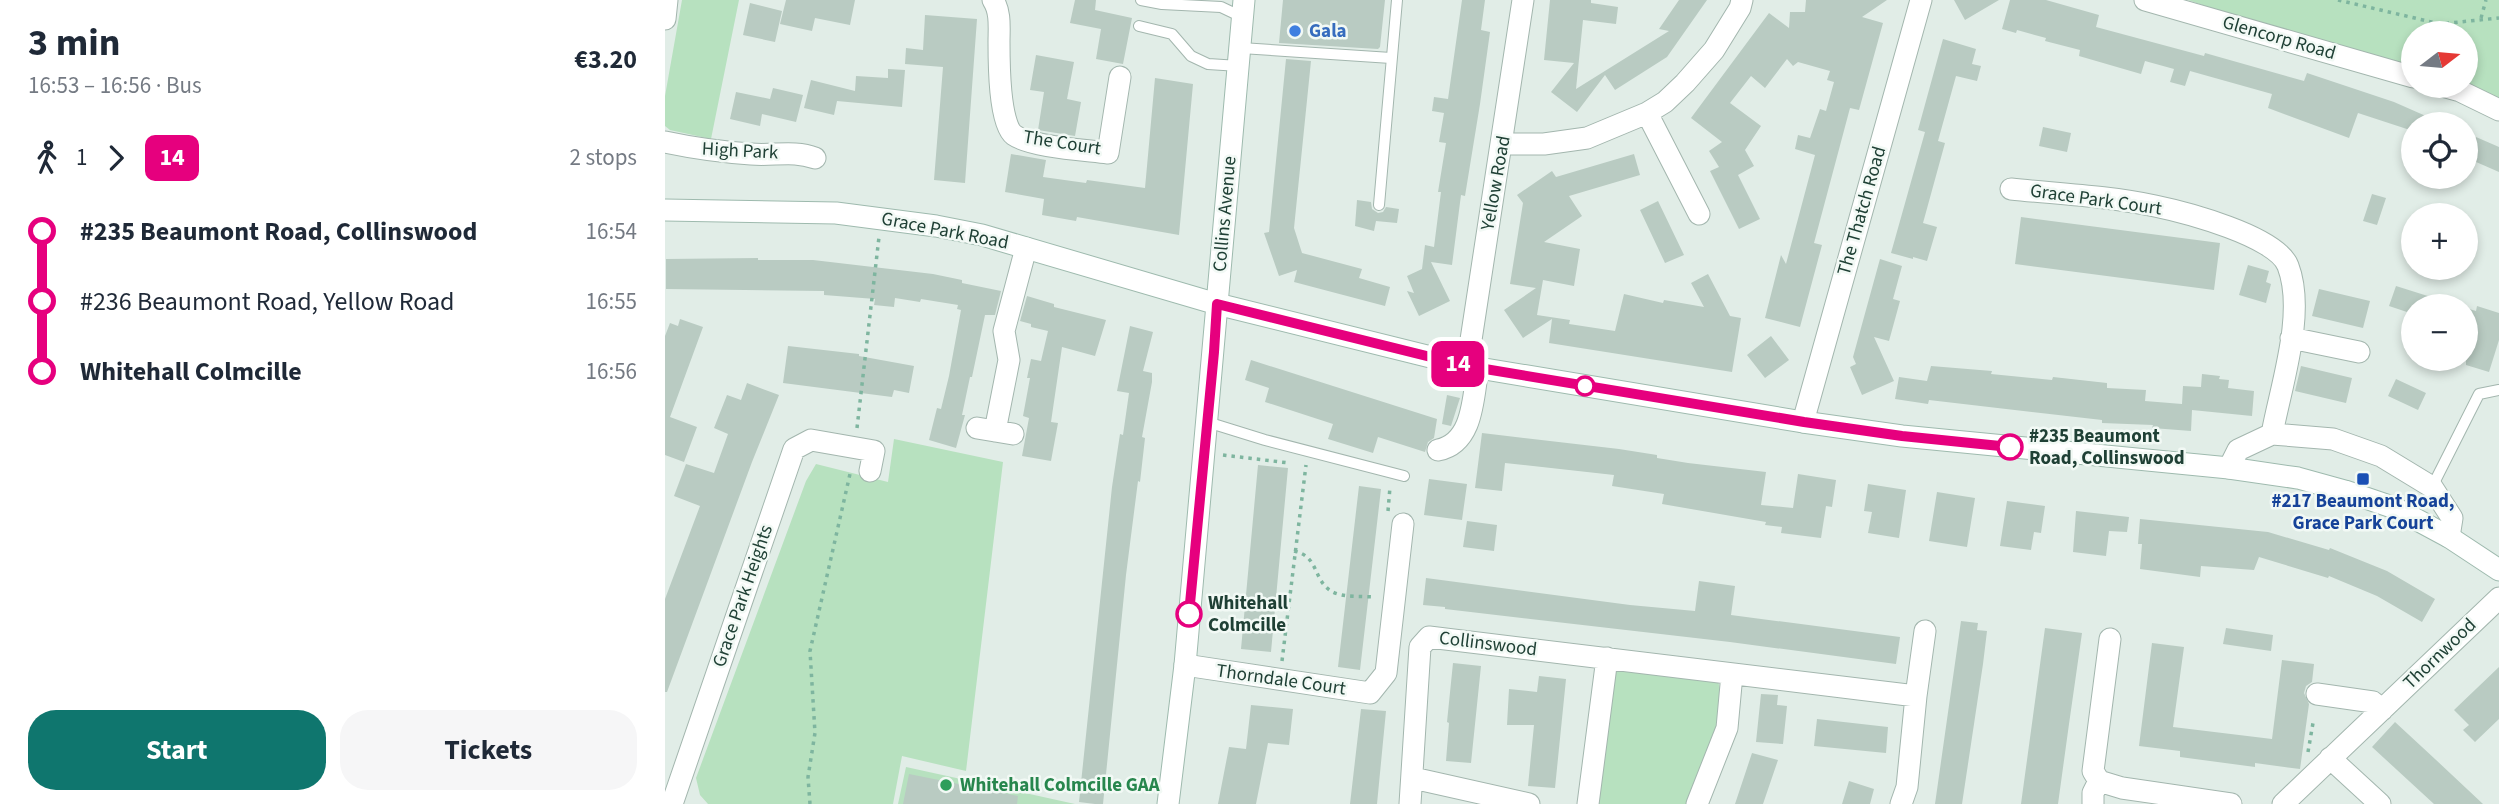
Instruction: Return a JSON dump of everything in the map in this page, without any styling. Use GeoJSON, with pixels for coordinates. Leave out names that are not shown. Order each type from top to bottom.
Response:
{"type":"FeatureCollection","features":[{"type":"Feature","properties":{"kind":"street"},"geometry":{"type":"LineString","coordinates":[[665,19],[667,0]]}},
{"type":"Feature","properties":{"kind":"street","name":"The Court"},"geometry":{"type":"LineString","coordinates":[[993,0],[999,16],[999,65],[1006,122],[1012,134],[1029,142],[1108,153],[1120,77]]}},
{"type":"Feature","properties":{"kind":"street","name":"Yellow Road"},"geometry":{"type":"LineString","coordinates":[[1438,450],[1444,449],[1463,435],[1471,412],[1473,367],[1493,194],[1503,144],[1523,0]]}},
{"type":"Feature","properties":{"kind":"street"},"geometry":{"type":"LineString","coordinates":[[1503,144],[1544,144],[1587,138],[1647,113],[1665,102],[1714,50],[1740,8],[1742,0]]}},
{"type":"Feature","properties":{"kind":"street","name":"The Thatch Road"},"geometry":{"type":"LineString","coordinates":[[1804,422],[1921,0]]}},
{"type":"Feature","properties":{"kind":"street","name":"Glencorp Road"},"geometry":{"type":"LineString","coordinates":[[2145,0],[2401,74]]}},
{"type":"Feature","properties":{"kind":"street","name":"Collins Avenue"},"geometry":{"type":"LineString","coordinates":[[1168,804],[1185,665],[1243,9]]}},
{"type":"Feature","properties":{"kind":"street"},"geometry":{"type":"LineString","coordinates":[[2474,98],[2499,110]]}},
{"type":"Feature","properties":{"kind":"street"},"geometry":{"type":"LineString","coordinates":[[1647,113],[1699,214]]}},
{"type":"Feature","properties":{"kind":"street","name":"High Park"},"geometry":{"type":"LineString","coordinates":[[665,142],[754,155],[801,153],[815,158]]}},
{"type":"Feature","properties":{"kind":"street","name":"Grace Park Court"},"geometry":{"type":"LineString","coordinates":[[2011,189],[2154,206],[2223,225],[2269,245],[2288,264],[2294,299],[2294,321],[2272,434]]}},
{"type":"Feature","properties":{"kind":"street","name":"Grace Park Road"},"geometry":{"type":"LineString","coordinates":[[665,210],[824,212],[881,218],[982,235],[1217,304],[1473,367],[1902,436],[2229,468],[2298,478],[2395,508],[2449,537],[2499,570]]}},
{"type":"Feature","properties":{"kind":"street"},"geometry":{"type":"LineString","coordinates":[[995,431],[1009,360],[1004,331],[1026,248]]}},
{"type":"Feature","properties":{"kind":"street"},"geometry":{"type":"LineString","coordinates":[[2291,338],[2359,352]]}},
{"type":"Feature","properties":{"kind":"street"},"geometry":{"type":"LineString","coordinates":[[2229,468],[2238,450],[2272,434],[2333,439],[2381,456],[2432,487],[2452,518],[2449,537]]}},
{"type":"Feature","properties":{"kind":"street","name":"Grace Park Heights"},"geometry":{"type":"LineString","coordinates":[[672,804],[794,449],[811,440],[855,447]]}},
{"type":"Feature","properties":{"kind":"street"},"geometry":{"type":"LineString","coordinates":[[855,447],[874,451],[870,471]]}},
{"type":"Feature","properties":{"kind":"street","name":"Thorndale Court"},"geometry":{"type":"LineString","coordinates":[[1185,665],[1370,693],[1386,673],[1395,523]]}},
{"type":"Feature","properties":{"kind":"street","name":"Thornwood"},"geometry":{"type":"LineString","coordinates":[[2283,804],[2321,759],[2382,710],[2499,598]]}},
{"type":"Feature","properties":{"kind":"street"},"geometry":{"type":"LineString","coordinates":[[1901,804],[1907,787],[1925,631]]}},
{"type":"Feature","properties":{"kind":"street","name":"Collinswood"},"geometry":{"type":"LineString","coordinates":[[1410,804],[1420,647],[1429,636],[1916,696]]}},
{"type":"Feature","properties":{"kind":"street"},"geometry":{"type":"LineString","coordinates":[[2110,639],[2093,771],[2099,781],[2122,788],[2231,804]]}},
{"type":"Feature","properties":{"kind":"street"},"geometry":{"type":"LineString","coordinates":[[1588,804],[1607,658]]}},
{"type":"Feature","properties":{"kind":"street"},"geometry":{"type":"LineString","coordinates":[[1697,804],[1727,728],[1733,674]]}},
{"type":"Feature","properties":{"kind":"street"},"geometry":{"type":"LineString","coordinates":[[2317,694],[2373,702],[2382,710]]}},
{"type":"Feature","properties":{"kind":"street"},"geometry":{"type":"LineString","coordinates":[[2321,759],[2380,804]]}},
{"type":"Feature","properties":{"kind":"street"},"geometry":{"type":"LineString","coordinates":[[1413,778],[1529,804]]}},
{"type":"Feature","properties":{"kind":"street"},"geometry":{"type":"LineString","coordinates":[[2093,804],[2093,793],[2099,781]]}},
{"type":"Feature","properties":{"kind":"lane"},"geometry":{"type":"LineString","coordinates":[[1141,0],[1162,4],[1243,9]]}},
{"type":"Feature","properties":{"kind":"lane"},"geometry":{"type":"LineString","coordinates":[[1379,205],[1397,0]]}},
{"type":"Feature","properties":{"kind":"lane"},"geometry":{"type":"LineString","coordinates":[[1139,26],[1172,34],[1191,56],[1208,64],[1240,57],[1391,58]]}},
{"type":"Feature","properties":{"kind":"lane"},"geometry":{"type":"LineString","coordinates":[[2432,487],[2479,394],[2499,390]]}},
{"type":"Feature","properties":{"kind":"lane"},"geometry":{"type":"LineString","coordinates":[[1207,422],[1404,476]]}},
{"type":"Feature","properties":{"kind":"path"},"geometry":{"type":"LineString","coordinates":[[2338,0],[2440,24],[2499,18]]}},
{"type":"Feature","properties":{"kind":"path"},"geometry":{"type":"LineString","coordinates":[[2478,23],[2486,0]]}},
{"type":"Feature","properties":{"kind":"path"},"geometry":{"type":"LineString","coordinates":[[810,804],[808,777],[815,733],[810,651],[855,447],[881,218]]}},
{"type":"Feature","properties":{"kind":"path"},"geometry":{"type":"LineString","coordinates":[[1204,454],[1291,464]]}},
{"type":"Feature","properties":{"kind":"path"},"geometry":{"type":"LineString","coordinates":[[1282,665],[1305,465],[1317,468]]}},
{"type":"Feature","properties":{"kind":"path"},"geometry":{"type":"LineString","coordinates":[[1390,485],[1395,523]]}},
{"type":"Feature","properties":{"kind":"path"},"geometry":{"type":"LineString","coordinates":[[1294,551],[1303,553],[1314,565],[1322,583],[1331,591],[1377,597]]}},
{"type":"Feature","properties":{"kind":"path"},"geometry":{"type":"LineString","coordinates":[[2313,723],[2308,755],[2321,759]]}},
{"type":"Feature","properties":{"kind":"green space"},"geometry":{"type":"Polygon","coordinates":[[[682,0],[739,0],[711,139],[670,130],[665,126],[665,96],[682,0]]]}},
{"type":"Feature","properties":{"kind":"green space"},"geometry":{"type":"Polygon","coordinates":[[[2188,0],[2499,0],[2499,108],[2478,94],[2478,21],[2401,21],[2401,74],[2188,0]]]}},
{"type":"Feature","properties":{"kind":"green space"},"geometry":{"type":"Polygon","coordinates":[[[894,439],[1003,462],[966,771],[902,756],[893,804],[708,804],[700,795],[696,778],[806,481],[816,464],[888,482],[894,439]]]}},
{"type":"Feature","properties":{"kind":"green space"},"geometry":{"type":"Polygon","coordinates":[[[1622,668],[1718,681],[1724,705],[1692,804],[1599,804],[1597,796],[1615,671],[1622,668]]]}},
{"type":"Feature","properties":{"kind":"green space","name":"Whitehall Colmcille GAA"},"geometry":{"type":"Polygon","coordinates":[[[906,767],[1075,804],[898,804],[906,767]]]}},
{"type":"Feature","properties":{"kind":"building"},"geometry":{"type":"Polygon","coordinates":[[[786,0],[855,0],[850,25],[815,18],[812,31],[780,24],[786,0]]]}},
{"type":"Feature","properties":{"kind":"building"},"geometry":{"type":"Polygon","coordinates":[[[1075,0],[1096,0],[1095,10],[1132,18],[1123,64],[1096,59],[1101,29],[1070,23],[1075,0]]]}},
{"type":"Feature","properties":{"kind":"building"},"geometry":{"type":"Polygon","coordinates":[[[1283,0],[1385,0],[1380,47],[1279,43],[1283,0]]]}},
{"type":"Feature","properties":{"kind":"building"},"geometry":{"type":"Polygon","coordinates":[[[1462,0],[1485,0],[1481,30],[1490,32],[1465,196],[1461,195],[1452,265],[1431,262],[1450,301],[1419,316],[1407,291],[1414,293],[1407,276],[1422,269],[1425,245],[1434,247],[1441,192],[1438,192],[1446,143],[1439,142],[1444,113],[1432,111],[1434,97],[1448,99],[1462,0]]]}},
{"type":"Feature","properties":{"kind":"building"},"geometry":{"type":"Polygon","coordinates":[[[1550,0],[1591,0],[1591,3],[1618,7],[1616,24],[1583,20],[1576,89],[1669,31],[1659,29],[1679,0],[1707,0],[1667,57],[1615,90],[1605,75],[1577,112],[1551,92],[1574,63],[1544,60],[1550,0]]]}},
{"type":"Feature","properties":{"kind":"building"},"geometry":{"type":"Polygon","coordinates":[[[1806,0],[1887,0],[1862,17],[1883,23],[1859,110],[1850,108],[1814,243],[1822,245],[1800,327],[1765,318],[1781,255],[1786,264],[1815,155],[1795,149],[1798,135],[1810,138],[1820,109],[1826,111],[1834,82],[1827,80],[1830,71],[1798,62],[1793,66],[1787,59],[1765,88],[1751,76],[1730,103],[1761,126],[1745,150],[1754,166],[1738,175],[1760,219],[1739,229],[1710,171],[1719,167],[1709,151],[1722,142],[1691,118],[1769,13],[1789,28],[1790,12],[1805,12],[1806,0]]]}},
{"type":"Feature","properties":{"kind":"building"},"geometry":{"type":"Polygon","coordinates":[[[1954,0],[1999,0],[1965,20],[1954,0]]]}},
{"type":"Feature","properties":{"kind":"building"},"geometry":{"type":"Polygon","coordinates":[[[2010,0],[2046,0],[2099,15],[2096,27],[2204,56],[2205,53],[2304,81],[2307,73],[2417,112],[2401,112],[2401,127],[2358,113],[2349,138],[2268,108],[2272,94],[2190,71],[2185,86],[2170,82],[2174,69],[2145,61],[2141,74],[2079,56],[2080,50],[2045,41],[2046,38],[2002,29],[2010,0]]]}},
{"type":"Feature","properties":{"kind":"building"},"geometry":{"type":"Polygon","coordinates":[[[750,3],[782,11],[775,42],[743,35],[750,3]]]}},
{"type":"Feature","properties":{"kind":"building"},"geometry":{"type":"Polygon","coordinates":[[[925,15],[977,19],[965,183],[934,180],[943,67],[905,64],[906,48],[923,50],[925,15]]]}},
{"type":"Feature","properties":{"kind":"building"},"geometry":{"type":"Polygon","coordinates":[[[1943,39],[1976,49],[1972,64],[1981,66],[1977,81],[1956,76],[1938,141],[1945,143],[1923,223],[1937,227],[1927,261],[1891,253],[1925,132],[1918,130],[1943,39]]]}},
{"type":"Feature","properties":{"kind":"building"},"geometry":{"type":"Polygon","coordinates":[[[1036,55],[1074,62],[1067,99],[1081,102],[1075,136],[1038,130],[1044,92],[1030,90],[1036,55]]]}},
{"type":"Feature","properties":{"kind":"building"},"geometry":{"type":"Polygon","coordinates":[[[1286,59],[1311,61],[1294,228],[1302,253],[1362,269],[1359,278],[1390,287],[1385,306],[1294,282],[1297,270],[1279,276],[1264,233],[1269,232],[1286,59]]]}},
{"type":"Feature","properties":{"kind":"building"},"geometry":{"type":"Polygon","coordinates":[[[888,69],[905,70],[902,107],[837,101],[834,115],[804,108],[811,80],[855,91],[856,76],[888,78],[888,69]]]}},
{"type":"Feature","properties":{"kind":"building"},"geometry":{"type":"Polygon","coordinates":[[[1155,78],[1193,84],[1179,235],[1077,217],[1076,221],[1042,215],[1044,199],[1005,192],[1011,154],[1046,160],[1043,177],[1145,188],[1155,78]]]}},
{"type":"Feature","properties":{"kind":"building"},"geometry":{"type":"Polygon","coordinates":[[[773,88],[803,95],[796,122],[762,114],[760,126],[730,119],[736,92],[770,99],[773,88]]]}},
{"type":"Feature","properties":{"kind":"building"},"geometry":{"type":"Polygon","coordinates":[[[2043,127],[2071,133],[2067,152],[2039,146],[2043,127]]]}},
{"type":"Feature","properties":{"kind":"building"},"geometry":{"type":"Polygon","coordinates":[[[2478,138],[2499,147],[2499,172],[2478,163],[2478,138]]]}},
{"type":"Feature","properties":{"kind":"building"},"geometry":{"type":"Polygon","coordinates":[[[1634,154],[1640,175],[1569,196],[1582,216],[1544,242],[1580,249],[1574,286],[1543,280],[1537,315],[1570,320],[1569,324],[1615,331],[1624,294],[1663,303],[1664,300],[1704,307],[1691,283],[1708,274],[1730,316],[1741,318],[1732,372],[1549,343],[1552,319],[1523,338],[1504,310],[1536,288],[1510,284],[1523,203],[1517,195],[1552,171],[1556,177],[1634,154]]]}},
{"type":"Feature","properties":{"kind":"building"},"geometry":{"type":"Polygon","coordinates":[[[2372,194],[2386,198],[2377,225],[2363,221],[2372,194]]]}},
{"type":"Feature","properties":{"kind":"building"},"geometry":{"type":"Polygon","coordinates":[[[1357,200],[1371,202],[1372,209],[1378,213],[1383,212],[1386,207],[1399,209],[1397,223],[1376,221],[1374,231],[1355,226],[1357,200]]]}},
{"type":"Feature","properties":{"kind":"building"},"geometry":{"type":"Polygon","coordinates":[[[1658,201],[1684,255],[1665,263],[1640,210],[1658,201]]]}},
{"type":"Feature","properties":{"kind":"building"},"geometry":{"type":"Polygon","coordinates":[[[2021,217],[2220,243],[2214,290],[2015,264],[2021,217]]]}},
{"type":"Feature","properties":{"kind":"building"},"geometry":{"type":"Polygon","coordinates":[[[666,259],[813,260],[933,274],[1001,291],[995,315],[985,315],[956,448],[929,440],[937,408],[941,409],[949,376],[961,310],[957,309],[958,305],[895,298],[894,307],[874,305],[875,299],[824,295],[824,291],[666,289],[666,259]]]}},
{"type":"Feature","properties":{"kind":"building"},"geometry":{"type":"Polygon","coordinates":[[[1880,259],[1902,266],[1893,299],[1900,301],[1889,341],[1874,337],[1894,381],[1862,395],[1850,367],[1856,364],[1853,357],[1880,259]]]}},
{"type":"Feature","properties":{"kind":"building"},"geometry":{"type":"Polygon","coordinates":[[[2248,265],[2269,271],[2266,282],[2271,284],[2266,303],[2239,295],[2248,265]]]}},
{"type":"Feature","properties":{"kind":"building"},"geometry":{"type":"Polygon","coordinates":[[[2396,286],[2421,294],[2401,294],[2401,310],[2389,306],[2396,286]]]}},
{"type":"Feature","properties":{"kind":"building"},"geometry":{"type":"Polygon","coordinates":[[[2319,289],[2370,301],[2363,328],[2312,316],[2319,289]]]}},
{"type":"Feature","properties":{"kind":"building"},"geometry":{"type":"Polygon","coordinates":[[[1027,296],[1054,304],[1054,307],[1106,320],[1095,356],[1062,347],[1051,422],[1058,423],[1051,461],[1022,456],[1029,418],[1023,416],[1030,378],[1027,378],[1031,359],[1041,361],[1048,331],[1020,321],[1027,296]]]}},
{"type":"Feature","properties":{"kind":"building"},"geometry":{"type":"Polygon","coordinates":[[[2478,306],[2499,313],[2499,340],[2489,372],[2478,369],[2478,306]]]}},
{"type":"Feature","properties":{"kind":"building"},"geometry":{"type":"Polygon","coordinates":[[[680,319],[703,327],[670,417],[697,427],[684,462],[665,455],[665,336],[670,323],[678,326],[680,319]]]}},
{"type":"Feature","properties":{"kind":"building"},"geometry":{"type":"Polygon","coordinates":[[[1130,326],[1153,332],[1143,371],[1152,373],[1152,382],[1142,437],[1145,438],[1126,575],[1103,804],[1095,804],[1079,802],[1112,487],[1129,393],[1117,391],[1130,326]]]}},
{"type":"Feature","properties":{"kind":"building"},"geometry":{"type":"Polygon","coordinates":[[[1771,336],[1789,360],[1765,378],[1747,355],[1771,336]]]}},
{"type":"Feature","properties":{"kind":"building"},"geometry":{"type":"Polygon","coordinates":[[[788,346],[859,354],[914,366],[909,393],[894,390],[892,397],[783,383],[788,346]]]}},
{"type":"Feature","properties":{"kind":"building"},"geometry":{"type":"Polygon","coordinates":[[[1251,360],[1437,419],[1434,438],[1428,442],[1425,452],[1378,437],[1373,453],[1328,439],[1333,424],[1265,402],[1269,388],[1245,380],[1251,360]]]}},
{"type":"Feature","properties":{"kind":"building"},"geometry":{"type":"Polygon","coordinates":[[[1931,366],[2052,380],[2053,377],[2107,383],[2107,388],[2146,390],[2145,401],[2182,404],[2183,386],[2201,387],[2202,374],[2220,376],[2219,379],[2229,380],[2228,388],[2254,391],[2252,416],[2192,410],[2191,431],[2152,428],[2153,425],[2102,423],[2102,420],[1929,400],[1928,404],[1895,399],[1899,377],[1927,381],[1931,366]]]}},
{"type":"Feature","properties":{"kind":"building"},"geometry":{"type":"Polygon","coordinates":[[[2301,366],[2352,378],[2346,403],[2295,391],[2301,366]]]}},
{"type":"Feature","properties":{"kind":"building"},"geometry":{"type":"Polygon","coordinates":[[[2396,379],[2426,393],[2418,410],[2388,396],[2396,379]]]}},
{"type":"Feature","properties":{"kind":"building"},"geometry":{"type":"Polygon","coordinates":[[[747,383],[779,395],[665,692],[665,599],[700,506],[674,496],[686,464],[714,473],[728,434],[714,428],[727,395],[741,400],[747,383]]]}},
{"type":"Feature","properties":{"kind":"building"},"geometry":{"type":"Polygon","coordinates":[[[1447,395],[1460,398],[1451,426],[1442,424],[1447,395]]]}},
{"type":"Feature","properties":{"kind":"building"},"geometry":{"type":"Polygon","coordinates":[[[1482,433],[1619,449],[1688,463],[1766,472],[1761,505],[1793,508],[1798,474],[1836,480],[1832,507],[1826,506],[1821,538],[1781,533],[1782,527],[1765,525],[1766,522],[1662,504],[1664,494],[1612,486],[1614,475],[1505,463],[1502,491],[1475,488],[1482,433]]]}},
{"type":"Feature","properties":{"kind":"building"},"geometry":{"type":"Polygon","coordinates":[[[1258,465],[1288,468],[1271,652],[1241,649],[1258,465]]]}},
{"type":"Feature","properties":{"kind":"building"},"geometry":{"type":"Polygon","coordinates":[[[1429,479],[1467,484],[1462,520],[1424,515],[1429,479]]]}},
{"type":"Feature","properties":{"kind":"building"},"geometry":{"type":"Polygon","coordinates":[[[1868,484],[1906,490],[1899,538],[1868,533],[1872,512],[1864,511],[1868,484]]]}},
{"type":"Feature","properties":{"kind":"building"},"geometry":{"type":"Polygon","coordinates":[[[1359,486],[1381,489],[1360,670],[1338,667],[1359,486]]]}},
{"type":"Feature","properties":{"kind":"building"},"geometry":{"type":"Polygon","coordinates":[[[1937,492],[1975,498],[1967,547],[1929,541],[1937,492]]]}},
{"type":"Feature","properties":{"kind":"building"},"geometry":{"type":"Polygon","coordinates":[[[2007,501],[2045,506],[2041,533],[2034,532],[2031,550],[2000,546],[2007,501]]]}},
{"type":"Feature","properties":{"kind":"building"},"geometry":{"type":"Polygon","coordinates":[[[2076,511],[2129,517],[2127,532],[2109,531],[2106,556],[2073,552],[2076,511]]]}},
{"type":"Feature","properties":{"kind":"building"},"geometry":{"type":"Polygon","coordinates":[[[2140,519],[2268,532],[2329,550],[2330,548],[2387,571],[2435,599],[2422,622],[2377,596],[2329,576],[2328,578],[2259,557],[2254,570],[2201,566],[2200,577],[2140,569],[2140,519]]]}},
{"type":"Feature","properties":{"kind":"building"},"geometry":{"type":"Polygon","coordinates":[[[1467,521],[1497,525],[1494,551],[1463,547],[1467,521]]]}},
{"type":"Feature","properties":{"kind":"building"},"geometry":{"type":"Polygon","coordinates":[[[1426,578],[1695,611],[1699,581],[1735,586],[1731,615],[1900,637],[1896,664],[1423,605],[1426,578]]]}},
{"type":"Feature","properties":{"kind":"building"},"geometry":{"type":"Polygon","coordinates":[[[1961,621],[1978,623],[1977,630],[1987,631],[1983,664],[1962,804],[1935,804],[1961,621]]]}},
{"type":"Feature","properties":{"kind":"building"},"geometry":{"type":"Polygon","coordinates":[[[2045,628],[2082,633],[2058,804],[2021,804],[2045,628]]]}},
{"type":"Feature","properties":{"kind":"building"},"geometry":{"type":"Polygon","coordinates":[[[2226,628],[2273,635],[2271,651],[2223,644],[2226,628]]]}},
{"type":"Feature","properties":{"kind":"building"},"geometry":{"type":"Polygon","coordinates":[[[2152,643],[2184,647],[2173,727],[2272,739],[2282,660],[2314,664],[2312,682],[2306,686],[2304,693],[2309,704],[2300,769],[2255,763],[2255,767],[2180,757],[2180,751],[2139,746],[2152,643]]]}},
{"type":"Feature","properties":{"kind":"building"},"geometry":{"type":"Polygon","coordinates":[[[1453,663],[1481,666],[1471,763],[1446,761],[1453,663]]]}},
{"type":"Feature","properties":{"kind":"building"},"geometry":{"type":"Polygon","coordinates":[[[2499,667],[2499,719],[2475,742],[2463,730],[2469,725],[2454,710],[2499,667]]]}},
{"type":"Feature","properties":{"kind":"building"},"geometry":{"type":"Polygon","coordinates":[[[1539,676],[1566,679],[1555,788],[1528,786],[1534,725],[1507,725],[1509,689],[1537,692],[1539,676]]]}},
{"type":"Feature","properties":{"kind":"building"},"geometry":{"type":"Polygon","coordinates":[[[1761,694],[1778,695],[1777,705],[1787,706],[1783,744],[1756,742],[1761,694]]]}},
{"type":"Feature","properties":{"kind":"building"},"geometry":{"type":"Polygon","coordinates":[[[1251,705],[1293,709],[1289,745],[1268,743],[1256,804],[1218,804],[1229,747],[1246,749],[1251,705]]]}},
{"type":"Feature","properties":{"kind":"building"},"geometry":{"type":"Polygon","coordinates":[[[1361,709],[1386,711],[1377,804],[1350,804],[1361,709]]]}},
{"type":"Feature","properties":{"kind":"building"},"geometry":{"type":"Polygon","coordinates":[[[1817,719],[1888,727],[1886,753],[1814,746],[1817,719]]]}},
{"type":"Feature","properties":{"kind":"building"},"geometry":{"type":"Polygon","coordinates":[[[2395,722],[2483,804],[2434,804],[2372,747],[2395,722]]]}},
{"type":"Feature","properties":{"kind":"building"},"geometry":{"type":"Polygon","coordinates":[[[1752,753],[1778,760],[1763,804],[1735,804],[1752,753]]]}},
{"type":"Feature","properties":{"kind":"building","name":"Whitehall Colmcille GAA"},"geometry":{"type":"Polygon","coordinates":[[[909,774],[1018,796],[1017,804],[903,804],[909,774]]]}},
{"type":"Feature","properties":{"kind":"building"},"geometry":{"type":"Polygon","coordinates":[[[1849,781],[1874,789],[1870,804],[1842,804],[1849,781]]]}},
{"type":"Feature","properties":{"kind":"bus line","name":"14"},"geometry":{"type":"LineString","coordinates":[[1189,614],[1217,304],[1467,366],[1804,422],[2010,447]]}},
{"type":"Feature","properties":{"kind":"place","name":"Gala"},"geometry":{"type":"Point","coordinates":[1295,31]}},
{"type":"Feature","properties":{"kind":"place","name":"#235 Beaumont Road, Collinswood"},"geometry":{"type":"Point","coordinates":[2010,447]}},
{"type":"Feature","properties":{"kind":"place","name":"#217 Beaumont Road, Grace Park Court"},"geometry":{"type":"Point","coordinates":[2363,479]}},
{"type":"Feature","properties":{"kind":"place","name":"Whitehall Colmcille"},"geometry":{"type":"Point","coordinates":[1189,614]}},
{"type":"Feature","properties":{"kind":"place","name":"Whitehall Colmcille GAA"},"geometry":{"type":"Point","coordinates":[946,785]}}]}
